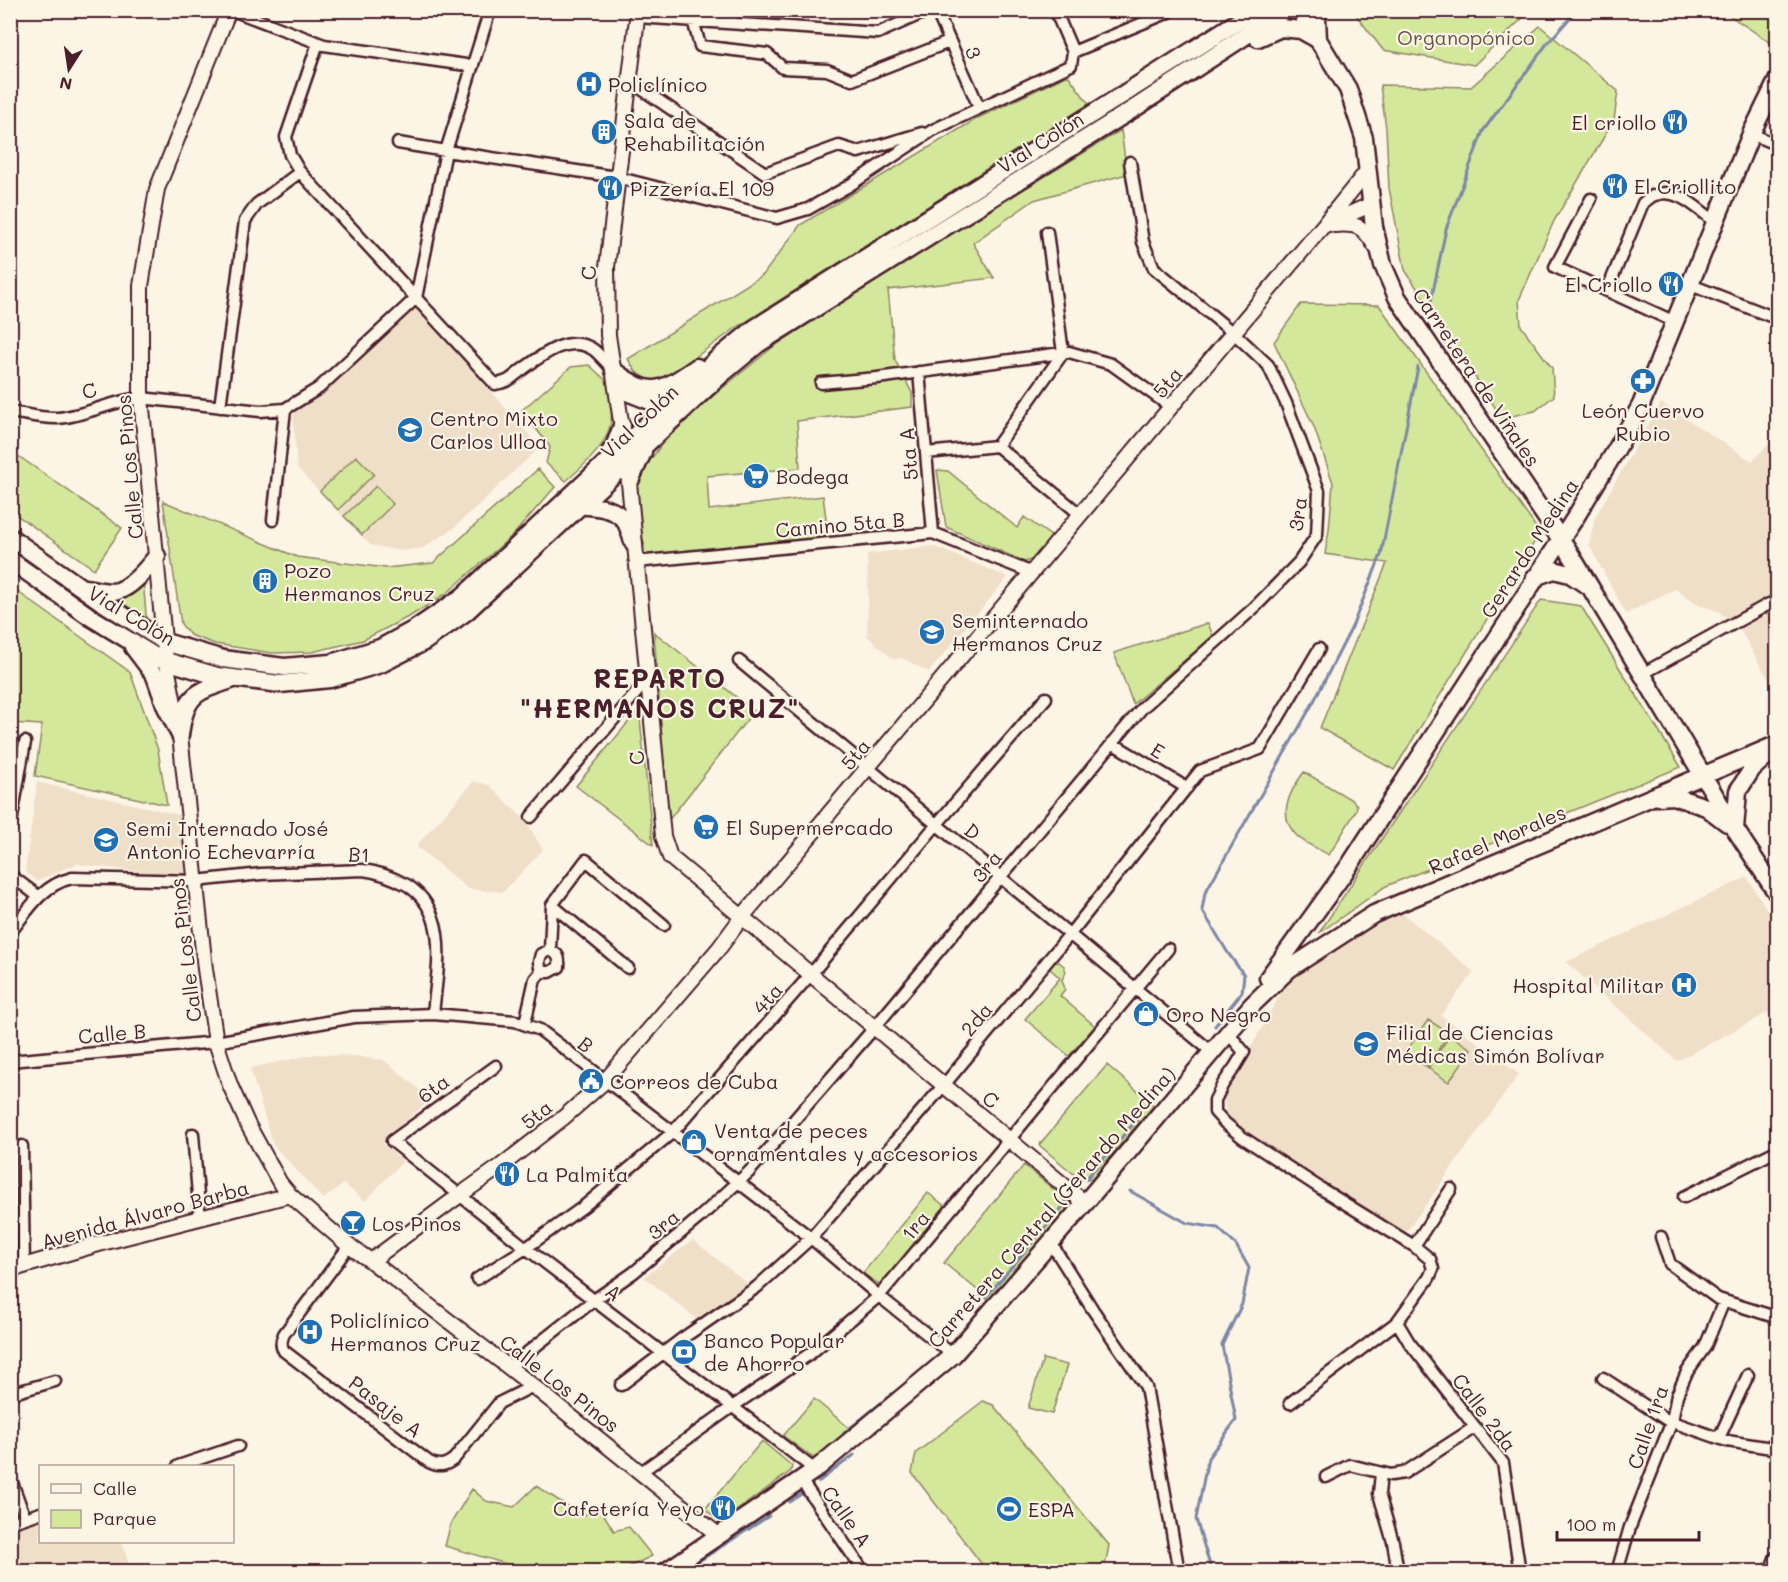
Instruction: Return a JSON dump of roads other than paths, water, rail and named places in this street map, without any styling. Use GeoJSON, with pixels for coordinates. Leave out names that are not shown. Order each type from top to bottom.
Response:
{"type":"FeatureCollection","features":[{"type":"Feature","properties":{"kind":"main road","name":"Vial Colón"},"geometry":{"type":"LineString","coordinates":[[10,537],[80,587],[165,642],[223,659],[284,667],[331,663],[380,648],[415,629],[462,597],[564,513],[580,506],[672,400],[755,328],[1256,10]]}},
{"type":"Feature","properties":{"kind":"main road","name":"Vial Colón"},"geometry":{"type":"LineString","coordinates":[[10,560],[89,616],[129,641],[166,661],[217,676],[280,684],[330,680],[381,664],[424,642],[466,612],[564,513],[587,480],[625,453],[650,439],[758,344],[1285,10]]}},
{"type":"Feature","properties":{"kind":"main road","name":"Carretera de Viñales"},"geometry":{"type":"LineString","coordinates":[[1300,10],[1348,89],[1365,138],[1374,226],[1383,265],[1397,297],[1591,588],[1735,829],[1778,895]]}},
{"type":"Feature","properties":{"kind":"main road"},"geometry":{"type":"LineString","coordinates":[[1318,39],[1319,10]]}},
{"type":"Feature","properties":{"kind":"main road"},"geometry":{"type":"LineString","coordinates":[[1182,77],[1236,48],[1281,28],[1301,30],[1318,39]]}},
{"type":"Feature","properties":{"kind":"main road","name":"Gerardo Medina"},"geometry":{"type":"LineString","coordinates":[[1252,1005],[1260,988],[1349,866],[1605,470],[1641,405],[1750,134],[1778,79]]}},
{"type":"Feature","properties":{"kind":"main road"},"geometry":{"type":"LineString","coordinates":[[615,378],[644,389],[655,389],[671,384],[729,343],[755,328]]}},
{"type":"Feature","properties":{"kind":"main road"},"geometry":{"type":"LineString","coordinates":[[615,378],[641,399],[650,401],[693,400]]}},
{"type":"Feature","properties":{"kind":"main road"},"geometry":{"type":"LineString","coordinates":[[587,480],[614,447],[622,426]]}},
{"type":"Feature","properties":{"kind":"main road"},"geometry":{"type":"LineString","coordinates":[[630,481],[650,439]]}},
{"type":"Feature","properties":{"kind":"main road"},"geometry":{"type":"LineString","coordinates":[[580,506],[595,506],[614,511],[625,521],[634,544]]}},
{"type":"Feature","properties":{"kind":"main road"},"geometry":{"type":"LineString","coordinates":[[564,513],[580,517],[596,517],[615,525],[634,544]]}},
{"type":"Feature","properties":{"kind":"main road"},"geometry":{"type":"LineString","coordinates":[[80,587],[118,591],[136,579],[157,556]]}},
{"type":"Feature","properties":{"kind":"main road"},"geometry":{"type":"LineString","coordinates":[[1535,577],[1554,570],[1570,574],[1591,588]]}},
{"type":"Feature","properties":{"kind":"main road"},"geometry":{"type":"LineString","coordinates":[[129,641],[155,676],[166,707],[180,735]]}},
{"type":"Feature","properties":{"kind":"main road"},"geometry":{"type":"LineString","coordinates":[[180,735],[183,714],[192,698],[207,688],[235,678]]}},
{"type":"Feature","properties":{"kind":"main road"},"geometry":{"type":"LineString","coordinates":[[1735,829],[1738,791],[1752,769],[1778,745]]}},
{"type":"Feature","properties":{"kind":"main road","name":"Rafael Morales"},"geometry":{"type":"LineString","coordinates":[[1252,1005],[1289,969],[1374,914],[1778,745]]}},
{"type":"Feature","properties":{"kind":"main road"},"geometry":{"type":"LineString","coordinates":[[1647,799],[1673,796],[1706,807],[1735,829]]}},
{"type":"Feature","properties":{"kind":"main road","name":"Carretera Central (Gerardo Medina)"},"geometry":{"type":"LineString","coordinates":[[665,1572],[815,1470],[953,1355],[1252,1005]]}},
{"type":"Feature","properties":{"kind":"main road"},"geometry":{"type":"LineString","coordinates":[[1773,1572],[1778,1558]]}},
{"type":"Feature","properties":{"kind":"street"},"geometry":{"type":"LineString","coordinates":[[230,10],[324,45],[473,66]]}},
{"type":"Feature","properties":{"kind":"street","name":"Calle Los Pinos"},"geometry":{"type":"LineString","coordinates":[[230,10],[157,189],[141,286],[141,398],[166,661],[180,735],[205,969],[216,1042],[230,1085],[247,1123],[280,1183],[290,1195],[350,1246],[509,1367],[718,1535]]}},
{"type":"Feature","properties":{"kind":"street"},"geometry":{"type":"LineString","coordinates":[[273,520],[285,409],[319,388],[416,298],[446,151],[490,10]]}},
{"type":"Feature","properties":{"kind":"street"},"geometry":{"type":"LineString","coordinates":[[731,23],[733,10]]}},
{"type":"Feature","properties":{"kind":"street"},"geometry":{"type":"LineString","coordinates":[[638,14],[878,33],[930,10]]}},
{"type":"Feature","properties":{"kind":"street","name":"3"},"geometry":{"type":"LineString","coordinates":[[936,10],[979,107]]}},
{"type":"Feature","properties":{"kind":"street"},"geometry":{"type":"LineString","coordinates":[[398,143],[616,177],[777,218],[808,209],[933,130],[1071,65],[1073,52],[1055,10]]}},
{"type":"Feature","properties":{"kind":"street"},"geometry":{"type":"LineString","coordinates":[[1073,52],[1166,12]]}},
{"type":"Feature","properties":{"kind":"street","name":"C"},"geometry":{"type":"LineString","coordinates":[[638,14],[606,267],[608,335],[630,481],[634,544],[663,836],[670,857],[1085,1203]]}},
{"type":"Feature","properties":{"kind":"street"},"geometry":{"type":"LineString","coordinates":[[693,20],[700,46],[767,54],[783,68],[827,70],[852,80],[949,42]]}},
{"type":"Feature","properties":{"kind":"street"},"geometry":{"type":"LineString","coordinates":[[318,43],[286,137],[290,155],[300,172],[495,384],[507,383],[522,369],[555,347],[577,344],[593,350],[615,378]]}},
{"type":"Feature","properties":{"kind":"street"},"geometry":{"type":"LineString","coordinates":[[630,81],[765,172],[839,146],[858,152],[933,130]]}},
{"type":"Feature","properties":{"kind":"street"},"geometry":{"type":"LineString","coordinates":[[1750,134],[1778,145]]}},
{"type":"Feature","properties":{"kind":"street","name":"3ra"},"geometry":{"type":"LineString","coordinates":[[509,1367],[594,1300],[633,1273],[739,1182],[875,1028],[1142,708],[1255,607],[1299,562],[1317,535],[1319,491],[1286,403],[1268,365],[1233,332],[1154,268],[1143,242],[1130,162]]}},
{"type":"Feature","properties":{"kind":"street","name":"5ta"},"geometry":{"type":"LineString","coordinates":[[372,1261],[501,1166],[605,1081],[720,947],[742,917],[1368,170]]}},
{"type":"Feature","properties":{"kind":"street"},"geometry":{"type":"LineString","coordinates":[[220,407],[245,221],[256,204],[300,172]]}},
{"type":"Feature","properties":{"kind":"street"},"geometry":{"type":"LineString","coordinates":[[1607,291],[1643,203],[1654,195],[1669,193],[1690,202],[1716,222]]}},
{"type":"Feature","properties":{"kind":"street"},"geometry":{"type":"LineString","coordinates":[[1591,200],[1555,267],[1675,322]]}},
{"type":"Feature","properties":{"kind":"street","name":"5ta"},"geometry":{"type":"LineString","coordinates":[[1323,226],[1372,204]]}},
{"type":"Feature","properties":{"kind":"street"},"geometry":{"type":"LineString","coordinates":[[1323,226],[1351,223],[1367,231],[1380,252]]}},
{"type":"Feature","properties":{"kind":"street"},"geometry":{"type":"LineString","coordinates":[[997,446],[1063,353],[1047,232]]}},
{"type":"Feature","properties":{"kind":"street"},"geometry":{"type":"LineString","coordinates":[[1691,285],[1778,319]]}},
{"type":"Feature","properties":{"kind":"street"},"geometry":{"type":"LineString","coordinates":[[821,383],[1069,352],[1111,363],[1171,407]]}},
{"type":"Feature","properties":{"kind":"street","name":"5ta A"},"geometry":{"type":"LineString","coordinates":[[919,372],[933,533]]}},
{"type":"Feature","properties":{"kind":"street","name":"C"},"geometry":{"type":"LineString","coordinates":[[10,412],[58,418],[141,398],[260,411],[285,409]]}},
{"type":"Feature","properties":{"kind":"street"},"geometry":{"type":"LineString","coordinates":[[926,453],[997,446],[1081,515]]}},
{"type":"Feature","properties":{"kind":"street","name":"Camino 5ta B"},"geometry":{"type":"LineString","coordinates":[[636,561],[933,533],[1030,572],[1037,566]]}},
{"type":"Feature","properties":{"kind":"street"},"geometry":{"type":"LineString","coordinates":[[1642,674],[1769,604]]}},
{"type":"Feature","properties":{"kind":"street","name":"2da"},"geometry":{"type":"LineString","coordinates":[[621,1384],[662,1352],[757,1287],[811,1238],[944,1085],[1070,934],[1200,771],[1260,749],[1319,649]]}},
{"type":"Feature","properties":{"kind":"street","name":"D"},"geometry":{"type":"LineString","coordinates":[[740,661],[1212,1052]]}},
{"type":"Feature","properties":{"kind":"street"},"geometry":{"type":"LineString","coordinates":[[531,817],[648,679]]}},
{"type":"Feature","properties":{"kind":"street","name":"4ta"},"geometry":{"type":"LineString","coordinates":[[477,1279],[526,1248],[583,1207],[673,1132],[1046,698]]}},
{"type":"Feature","properties":{"kind":"street"},"geometry":{"type":"LineString","coordinates":[[10,829],[25,742]]}},
{"type":"Feature","properties":{"kind":"street","name":"E"},"geometry":{"type":"LineString","coordinates":[[1112,743],[1187,788]]}},
{"type":"Feature","properties":{"kind":"street"},"geometry":{"type":"LineString","coordinates":[[550,950],[552,905],[586,860],[663,925]]}},
{"type":"Feature","properties":{"kind":"street","name":"B1"},"geometry":{"type":"LineString","coordinates":[[10,933],[38,896],[57,882],[72,878],[196,881],[261,874],[363,870],[392,877],[410,888],[424,900],[434,917],[438,938],[433,1014]]}},
{"type":"Feature","properties":{"kind":"street"},"geometry":{"type":"LineString","coordinates":[[10,875],[38,896]]}},
{"type":"Feature","properties":{"kind":"street"},"geometry":{"type":"LineString","coordinates":[[552,905],[628,968]]}},
{"type":"Feature","properties":{"kind":"street","name":"1ra"},"geometry":{"type":"LineString","coordinates":[[641,1472],[811,1353],[879,1296],[1168,949]]}},
{"type":"Feature","properties":{"kind":"street"},"geometry":{"type":"LineString","coordinates":[[525,1023],[535,980],[542,972],[550,972],[559,967],[560,959],[557,953],[550,950],[541,954],[539,962],[542,972]]}},
{"type":"Feature","properties":{"kind":"street","name":"B"},"geometry":{"type":"LineString","coordinates":[[216,1042],[354,1017],[433,1014],[525,1023],[540,1030],[739,1182],[953,1355]]}},
{"type":"Feature","properties":{"kind":"street"},"geometry":{"type":"LineString","coordinates":[[1228,1033],[1244,1052],[1215,1100],[1215,1112],[1242,1137],[1414,1246],[1430,1259],[1433,1269],[1397,1322],[1290,1403]]}},
{"type":"Feature","properties":{"kind":"street","name":"Calle B"},"geometry":{"type":"LineString","coordinates":[[10,1061],[216,1042]]}},
{"type":"Feature","properties":{"kind":"street","name":"6ta"},"geometry":{"type":"LineString","coordinates":[[392,1141],[495,1065]]}},
{"type":"Feature","properties":{"kind":"street"},"geometry":{"type":"LineString","coordinates":[[193,1134],[200,1219]]}},
{"type":"Feature","properties":{"kind":"street","name":"A"},"geometry":{"type":"LineString","coordinates":[[392,1141],[526,1248],[815,1470]]}},
{"type":"Feature","properties":{"kind":"street"},"geometry":{"type":"LineString","coordinates":[[17,1269],[21,1146]]}},
{"type":"Feature","properties":{"kind":"street"},"geometry":{"type":"LineString","coordinates":[[1684,1197],[1778,1150]]}},
{"type":"Feature","properties":{"kind":"street"},"geometry":{"type":"LineString","coordinates":[[1414,1246],[1452,1189]]}},
{"type":"Feature","properties":{"kind":"street","name":"Avenida Álvaro Barba"},"geometry":{"type":"LineString","coordinates":[[17,1269],[102,1243],[290,1195]]}},
{"type":"Feature","properties":{"kind":"street"},"geometry":{"type":"LineString","coordinates":[[1661,1237],[1670,1264],[1718,1299],[1778,1318]]}},
{"type":"Feature","properties":{"kind":"street"},"geometry":{"type":"LineString","coordinates":[[1051,1243],[1093,1310],[1146,1387],[1179,1572]]}},
{"type":"Feature","properties":{"kind":"street","name":"Pasaje A"},"geometry":{"type":"LineString","coordinates":[[350,1246],[284,1334],[281,1347],[429,1462],[442,1466],[448,1464],[499,1403],[533,1386]]}},
{"type":"Feature","properties":{"kind":"street","name":"Calle 1ra"},"geometry":{"type":"LineString","coordinates":[[1617,1572],[1630,1527],[1672,1421],[1677,1395],[1687,1372],[1705,1347],[1724,1301]]}},
{"type":"Feature","properties":{"kind":"street","name":"Calle 2da"},"geometry":{"type":"LineString","coordinates":[[1397,1322],[1409,1342],[1503,1463],[1520,1572]]}},
{"type":"Feature","properties":{"kind":"street"},"geometry":{"type":"LineString","coordinates":[[1719,1438],[1748,1375]]}},
{"type":"Feature","properties":{"kind":"street"},"geometry":{"type":"LineString","coordinates":[[1603,1378],[1672,1421],[1719,1438],[1778,1449]]}},
{"type":"Feature","properties":{"kind":"street"},"geometry":{"type":"LineString","coordinates":[[10,1394],[55,1381]]}},
{"type":"Feature","properties":{"kind":"street"},"geometry":{"type":"LineString","coordinates":[[1326,1477],[1350,1465],[1391,1475],[1404,1473],[1475,1427]]}},
{"type":"Feature","properties":{"kind":"street"},"geometry":{"type":"LineString","coordinates":[[184,1465],[238,1446]]}},
{"type":"Feature","properties":{"kind":"street"},"geometry":{"type":"LineString","coordinates":[[1381,1473],[1379,1494],[1393,1542],[1398,1572]]}},
{"type":"Feature","properties":{"kind":"street"},"geometry":{"type":"LineString","coordinates":[[10,1478],[25,1518]]}},
{"type":"Feature","properties":{"kind":"street","name":"Calle A"},"geometry":{"type":"LineString","coordinates":[[801,1480],[864,1572]]}},
{"type":"Feature","properties":{"kind":"street"},"geometry":{"type":"LineString","coordinates":[[10,1523],[39,1513]]}},
{"type":"Feature","properties":{"kind":"waterway"},"geometry":{"type":"LineString","coordinates":[[1430,306],[1446,229],[1483,131],[1546,45],[1577,10]]}},
{"type":"Feature","properties":{"kind":"waterway"},"geometry":{"type":"LineString","coordinates":[[1215,1026],[1242,992],[1244,975],[1202,910],[1205,893],[1313,703],[1352,627],[1381,555],[1418,367]]}},
{"type":"Feature","properties":{"kind":"waterway"},"geometry":{"type":"LineString","coordinates":[[1086,1179],[1140,1116]]}},
{"type":"Feature","properties":{"kind":"waterway"},"geometry":{"type":"LineString","coordinates":[[1130,1191],[1187,1223],[1218,1228],[1236,1245],[1249,1268],[1242,1304],[1222,1345],[1236,1420],[1208,1458],[1196,1519],[1212,1572]]}},
{"type":"Feature","properties":{"kind":"waterway"},"geometry":{"type":"LineString","coordinates":[[986,1297],[1067,1202]]}},
{"type":"Feature","properties":{"kind":"waterway"},"geometry":{"type":"LineString","coordinates":[[844,1433],[896,1391]]}},
{"type":"Feature","properties":{"kind":"waterway"},"geometry":{"type":"LineString","coordinates":[[818,1482],[854,1455]]}},
{"type":"Feature","properties":{"kind":"waterway"},"geometry":{"type":"LineString","coordinates":[[789,1502],[803,1493]]}},
{"type":"Feature","properties":{"kind":"waterway"},"geometry":{"type":"LineString","coordinates":[[685,1570],[769,1516]]}},
{"type":"Feature","properties":{"kind":"place","name":"Policlínico"},"geometry":{"type":"Point","coordinates":[589,84]}},
{"type":"Feature","properties":{"kind":"place","name":"El criollo"},"geometry":{"type":"Point","coordinates":[1675,122]}},
{"type":"Feature","properties":{"kind":"place","name":"Sala de Rehabilitación"},"geometry":{"type":"Point","coordinates":[604,132]}},
{"type":"Feature","properties":{"kind":"place","name":"El Criollito"},"geometry":{"type":"Point","coordinates":[1615,186]}},
{"type":"Feature","properties":{"kind":"place","name":"Pizzería El 109"},"geometry":{"type":"Point","coordinates":[610,188]}},
{"type":"Feature","properties":{"kind":"place","name":"El Criollo"},"geometry":{"type":"Point","coordinates":[1671,284]}},
{"type":"Feature","properties":{"kind":"place","name":"León Cuervo Rubio"},"geometry":{"type":"Point","coordinates":[1643,381]}},
{"type":"Feature","properties":{"kind":"place","name":"Centro Mixto Carlos Ulloa"},"geometry":{"type":"Point","coordinates":[410,430]}},
{"type":"Feature","properties":{"kind":"place","name":"Bodega"},"geometry":{"type":"Point","coordinates":[756,476]}},
{"type":"Feature","properties":{"kind":"place","name":"Pozo Hermanos Cruz"},"geometry":{"type":"Point","coordinates":[265,581]}},
{"type":"Feature","properties":{"kind":"place","name":"Seminternado Hermanos Cruz"},"geometry":{"type":"Point","coordinates":[932,632]}},
{"type":"Feature","properties":{"kind":"place","name":"El Supermercado"},"geometry":{"type":"Point","coordinates":[706,827]}},
{"type":"Feature","properties":{"kind":"place","name":"Semi Internado José Antonio Echevarría"},"geometry":{"type":"Point","coordinates":[106,840]}},
{"type":"Feature","properties":{"kind":"place","name":"Hospital Militar"},"geometry":{"type":"Point","coordinates":[1684,985]}},
{"type":"Feature","properties":{"kind":"place","name":"Oro Negro"},"geometry":{"type":"Point","coordinates":[1146,1014]}},
{"type":"Feature","properties":{"kind":"place","name":"Filial de Ciencias Médicas Simón Bolívar"},"geometry":{"type":"Point","coordinates":[1366,1044]}},
{"type":"Feature","properties":{"kind":"place","name":"Correos de Cuba"},"geometry":{"type":"Point","coordinates":[591,1081]}},
{"type":"Feature","properties":{"kind":"place","name":"Venta de peces ornamentales y accesorios"},"geometry":{"type":"Point","coordinates":[694,1142]}},
{"type":"Feature","properties":{"kind":"place","name":"La Palmita"},"geometry":{"type":"Point","coordinates":[507,1174]}},
{"type":"Feature","properties":{"kind":"place","name":"Los Pinos"},"geometry":{"type":"Point","coordinates":[353,1223]}},
{"type":"Feature","properties":{"kind":"place","name":"Policlínico Hermanos Cruz"},"geometry":{"type":"Point","coordinates":[310,1332]}},
{"type":"Feature","properties":{"kind":"place","name":"Banco Popular de Ahorro"},"geometry":{"type":"Point","coordinates":[684,1352]}},
{"type":"Feature","properties":{"kind":"place","name":"Cafetería Yeyo"},"geometry":{"type":"Point","coordinates":[723,1508]}},
{"type":"Feature","properties":{"kind":"place","name":"ESPA"},"geometry":{"type":"Point","coordinates":[1009,1509]}},
{"type":"Feature","properties":{"kind":"district","name":"REPARTO \"HERMANOS CRUZ\""},"geometry":{"type":"Point","coordinates":[660,693]}},
{"type":"Feature","properties":{"kind":"park label","name":"Organopónico"},"geometry":{"type":"Point","coordinates":[1466,37]}}]}
